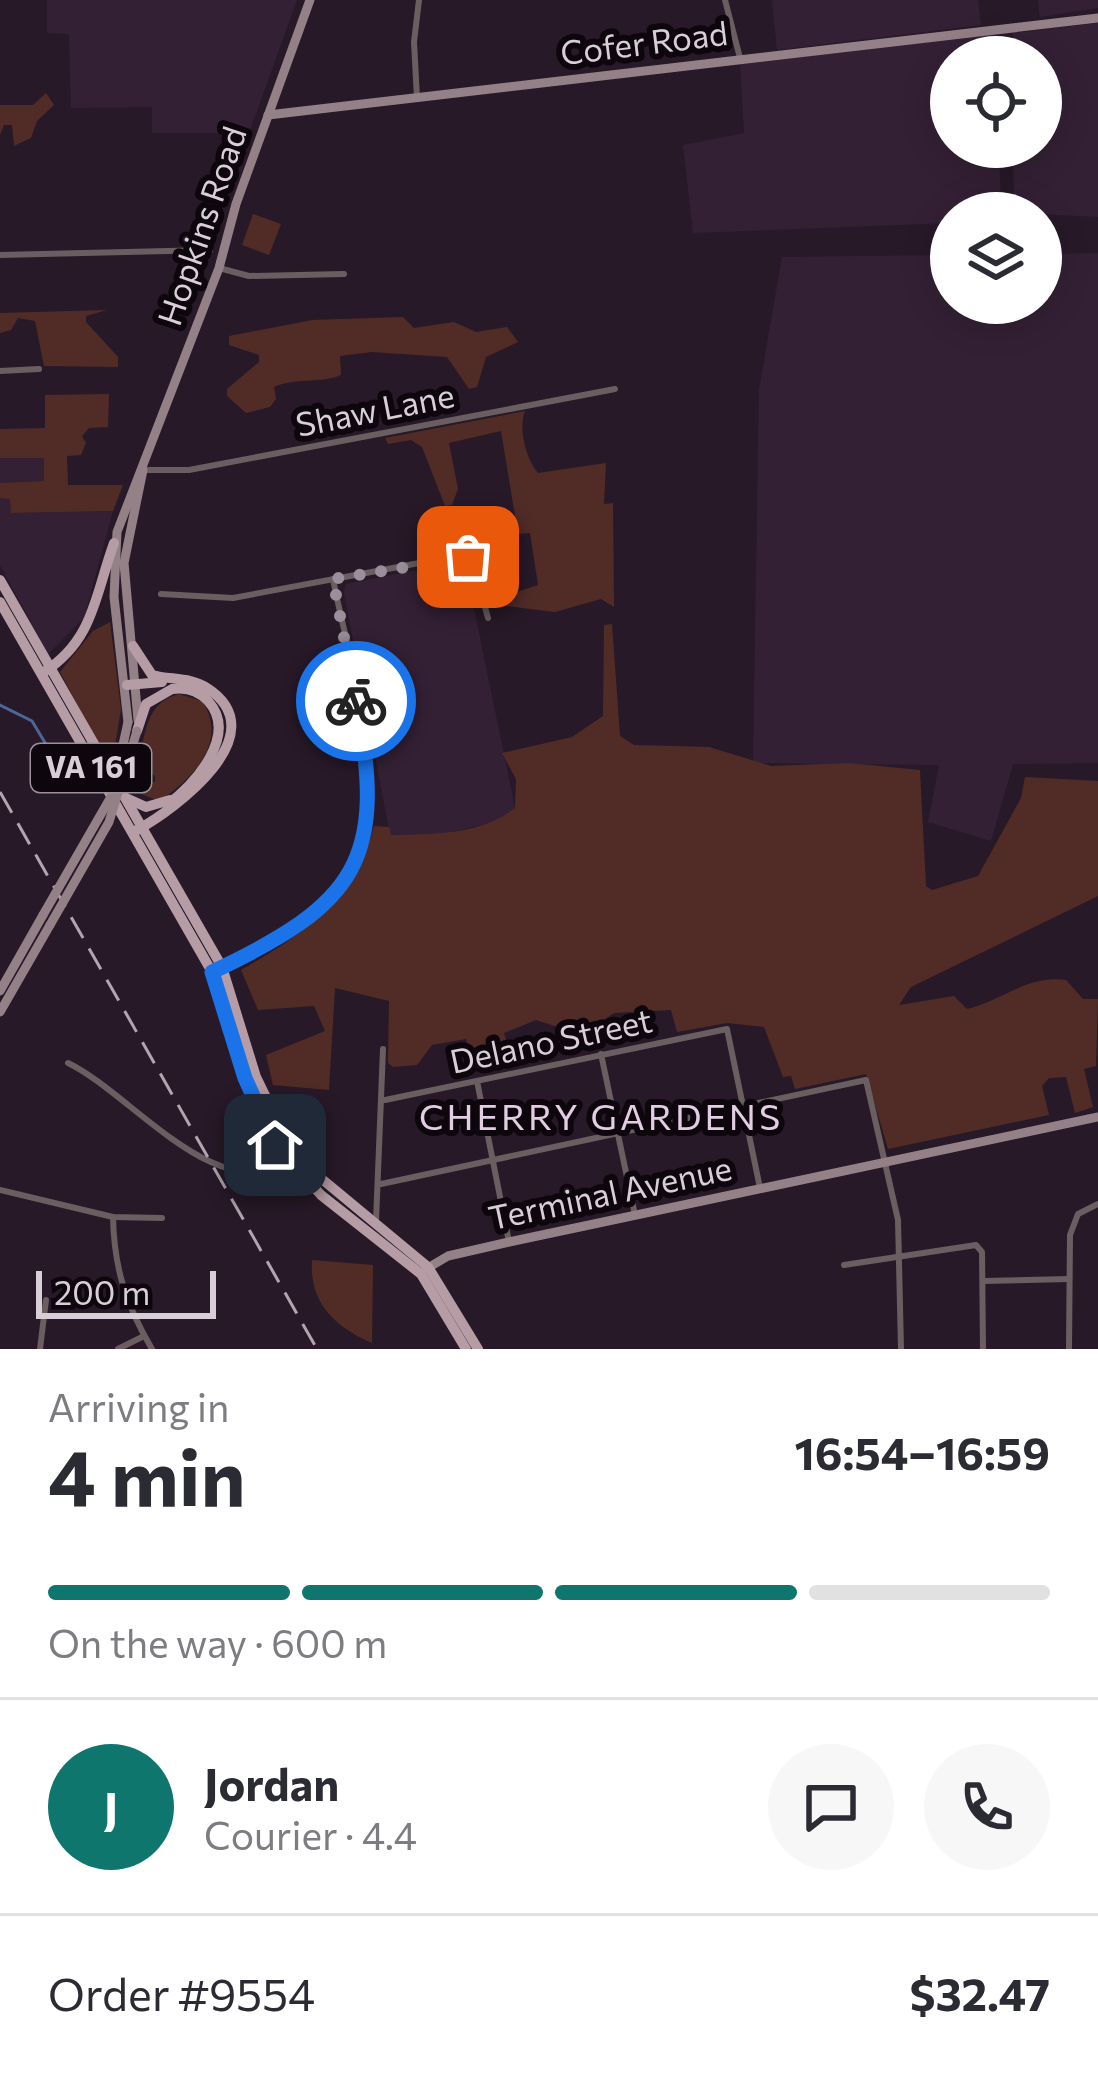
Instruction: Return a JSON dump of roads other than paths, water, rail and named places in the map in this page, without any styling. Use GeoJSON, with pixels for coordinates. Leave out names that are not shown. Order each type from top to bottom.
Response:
{"type":"FeatureCollection","features":[{"type":"Feature","properties":{"kind":"main road"},"geometry":{"type":"LineString","coordinates":[[44,672],[88,632],[114,543]]}},
{"type":"Feature","properties":{"kind":"main road","name":"VA 161"},"geometry":{"type":"LineString","coordinates":[[0,580],[128,835],[217,969]]}},
{"type":"Feature","properties":{"kind":"main road","name":"VA 161"},"geometry":{"type":"LineString","coordinates":[[0,602],[158,858],[217,969],[255,1105],[322,1195],[425,1270],[466,1349]]}},
{"type":"Feature","properties":{"kind":"main road"},"geometry":{"type":"LineString","coordinates":[[128,835],[212,772],[226,746],[229,726],[213,692],[152,675],[133,646]]}},
{"type":"Feature","properties":{"kind":"main road"},"geometry":{"type":"LineString","coordinates":[[133,684],[183,681]]}},
{"type":"Feature","properties":{"kind":"main road"},"geometry":{"type":"LineString","coordinates":[[133,727],[146,704],[172,689],[201,694],[215,712],[219,730],[214,749],[157,831],[158,858]]}},
{"type":"Feature","properties":{"kind":"main road"},"geometry":{"type":"LineString","coordinates":[[119,793],[146,807],[177,801]]}},
{"type":"Feature","properties":{"kind":"main road","name":"VA 161"},"geometry":{"type":"LineString","coordinates":[[294,1159],[376,1221],[425,1270],[478,1349]]}},
{"type":"Feature","properties":{"kind":"street","name":"Hopkins Road"},"geometry":{"type":"LineString","coordinates":[[0,1012],[112,795],[133,727],[133,646],[124,563],[143,470],[219,268],[310,0]]}},
{"type":"Feature","properties":{"kind":"street"},"geometry":{"type":"LineString","coordinates":[[417,98],[414,42],[419,0]]}},
{"type":"Feature","properties":{"kind":"street"},"geometry":{"type":"LineString","coordinates":[[725,0],[740,58]]}},
{"type":"Feature","properties":{"kind":"street","name":"Cofer Road"},"geometry":{"type":"LineString","coordinates":[[268,116],[1098,18]]}},
{"type":"Feature","properties":{"kind":"street"},"geometry":{"type":"LineString","coordinates":[[0,255],[210,250]]}},
{"type":"Feature","properties":{"kind":"street"},"geometry":{"type":"LineString","coordinates":[[219,268],[238,275],[344,274]]}},
{"type":"Feature","properties":{"kind":"street"},"geometry":{"type":"LineString","coordinates":[[0,370],[39,369]]}},
{"type":"Feature","properties":{"kind":"street","name":"Shaw Lane"},"geometry":{"type":"LineString","coordinates":[[143,470],[189,470],[615,389]]}},
{"type":"Feature","properties":{"kind":"street","name":"Hopkins Road"},"geometry":{"type":"LineString","coordinates":[[133,684],[114,597],[114,543],[134,482],[143,470]]}},
{"type":"Feature","properties":{"kind":"street"},"geometry":{"type":"LineString","coordinates":[[161,594],[233,598],[465,556],[473,564],[488,618]]}},
{"type":"Feature","properties":{"kind":"street"},"geometry":{"type":"LineString","coordinates":[[217,969],[316,914],[344,881],[363,842],[370,775],[333,579]]}},
{"type":"Feature","properties":{"kind":"street","name":"Hopkins Road"},"geometry":{"type":"LineString","coordinates":[[0,991],[46,920]]}},
{"type":"Feature","properties":{"kind":"street","name":"Delano Street"},"geometry":{"type":"LineString","coordinates":[[385,1100],[728,1029],[743,1108]]}},
{"type":"Feature","properties":{"kind":"street"},"geometry":{"type":"LineString","coordinates":[[376,1221],[385,1100],[383,1049]]}},
{"type":"Feature","properties":{"kind":"street"},"geometry":{"type":"LineString","coordinates":[[602,1054],[635,1216]]}},
{"type":"Feature","properties":{"kind":"street"},"geometry":{"type":"LineString","coordinates":[[68,1064],[211,1162],[262,1174],[294,1159]]}},
{"type":"Feature","properties":{"kind":"street"},"geometry":{"type":"LineString","coordinates":[[381,1184],[866,1080],[901,1255],[902,1349]]}},
{"type":"Feature","properties":{"kind":"street"},"geometry":{"type":"LineString","coordinates":[[477,1081],[509,1242]]}},
{"type":"Feature","properties":{"kind":"street"},"geometry":{"type":"LineString","coordinates":[[743,1108],[760,1189]]}},
{"type":"Feature","properties":{"kind":"street","name":"Terminal Avenue"},"geometry":{"type":"LineString","coordinates":[[425,1270],[448,1256],[509,1242],[1098,1117]]}},
{"type":"Feature","properties":{"kind":"street"},"geometry":{"type":"LineString","coordinates":[[0,1190],[113,1217],[162,1218]]}},
{"type":"Feature","properties":{"kind":"street"},"geometry":{"type":"LineString","coordinates":[[1069,1349],[1070,1235],[1078,1214],[1098,1204]]}},
{"type":"Feature","properties":{"kind":"street"},"geometry":{"type":"LineString","coordinates":[[113,1217],[114,1262],[152,1349]]}},
{"type":"Feature","properties":{"kind":"street"},"geometry":{"type":"LineString","coordinates":[[844,1265],[971,1243],[982,1252],[983,1349]]}},
{"type":"Feature","properties":{"kind":"street"},"geometry":{"type":"LineString","coordinates":[[983,1281],[1069,1279]]}},
{"type":"Feature","properties":{"kind":"street"},"geometry":{"type":"LineString","coordinates":[[40,1349],[46,1300]]}},
{"type":"Feature","properties":{"kind":"street"},"geometry":{"type":"LineString","coordinates":[[118,1349],[144,1336]]}},
{"type":"Feature","properties":{"kind":"waterway"},"geometry":{"type":"LineString","coordinates":[[0,705],[32,721],[53,756],[70,762]]}},
{"type":"Feature","properties":{"kind":"railway"},"geometry":{"type":"LineString","coordinates":[[0,792],[317,1349]]}},
{"type":"Feature","properties":{"kind":"district","name":"CHERRY GARDENS"},"geometry":{"type":"Point","coordinates":[601,1117]}}]}
